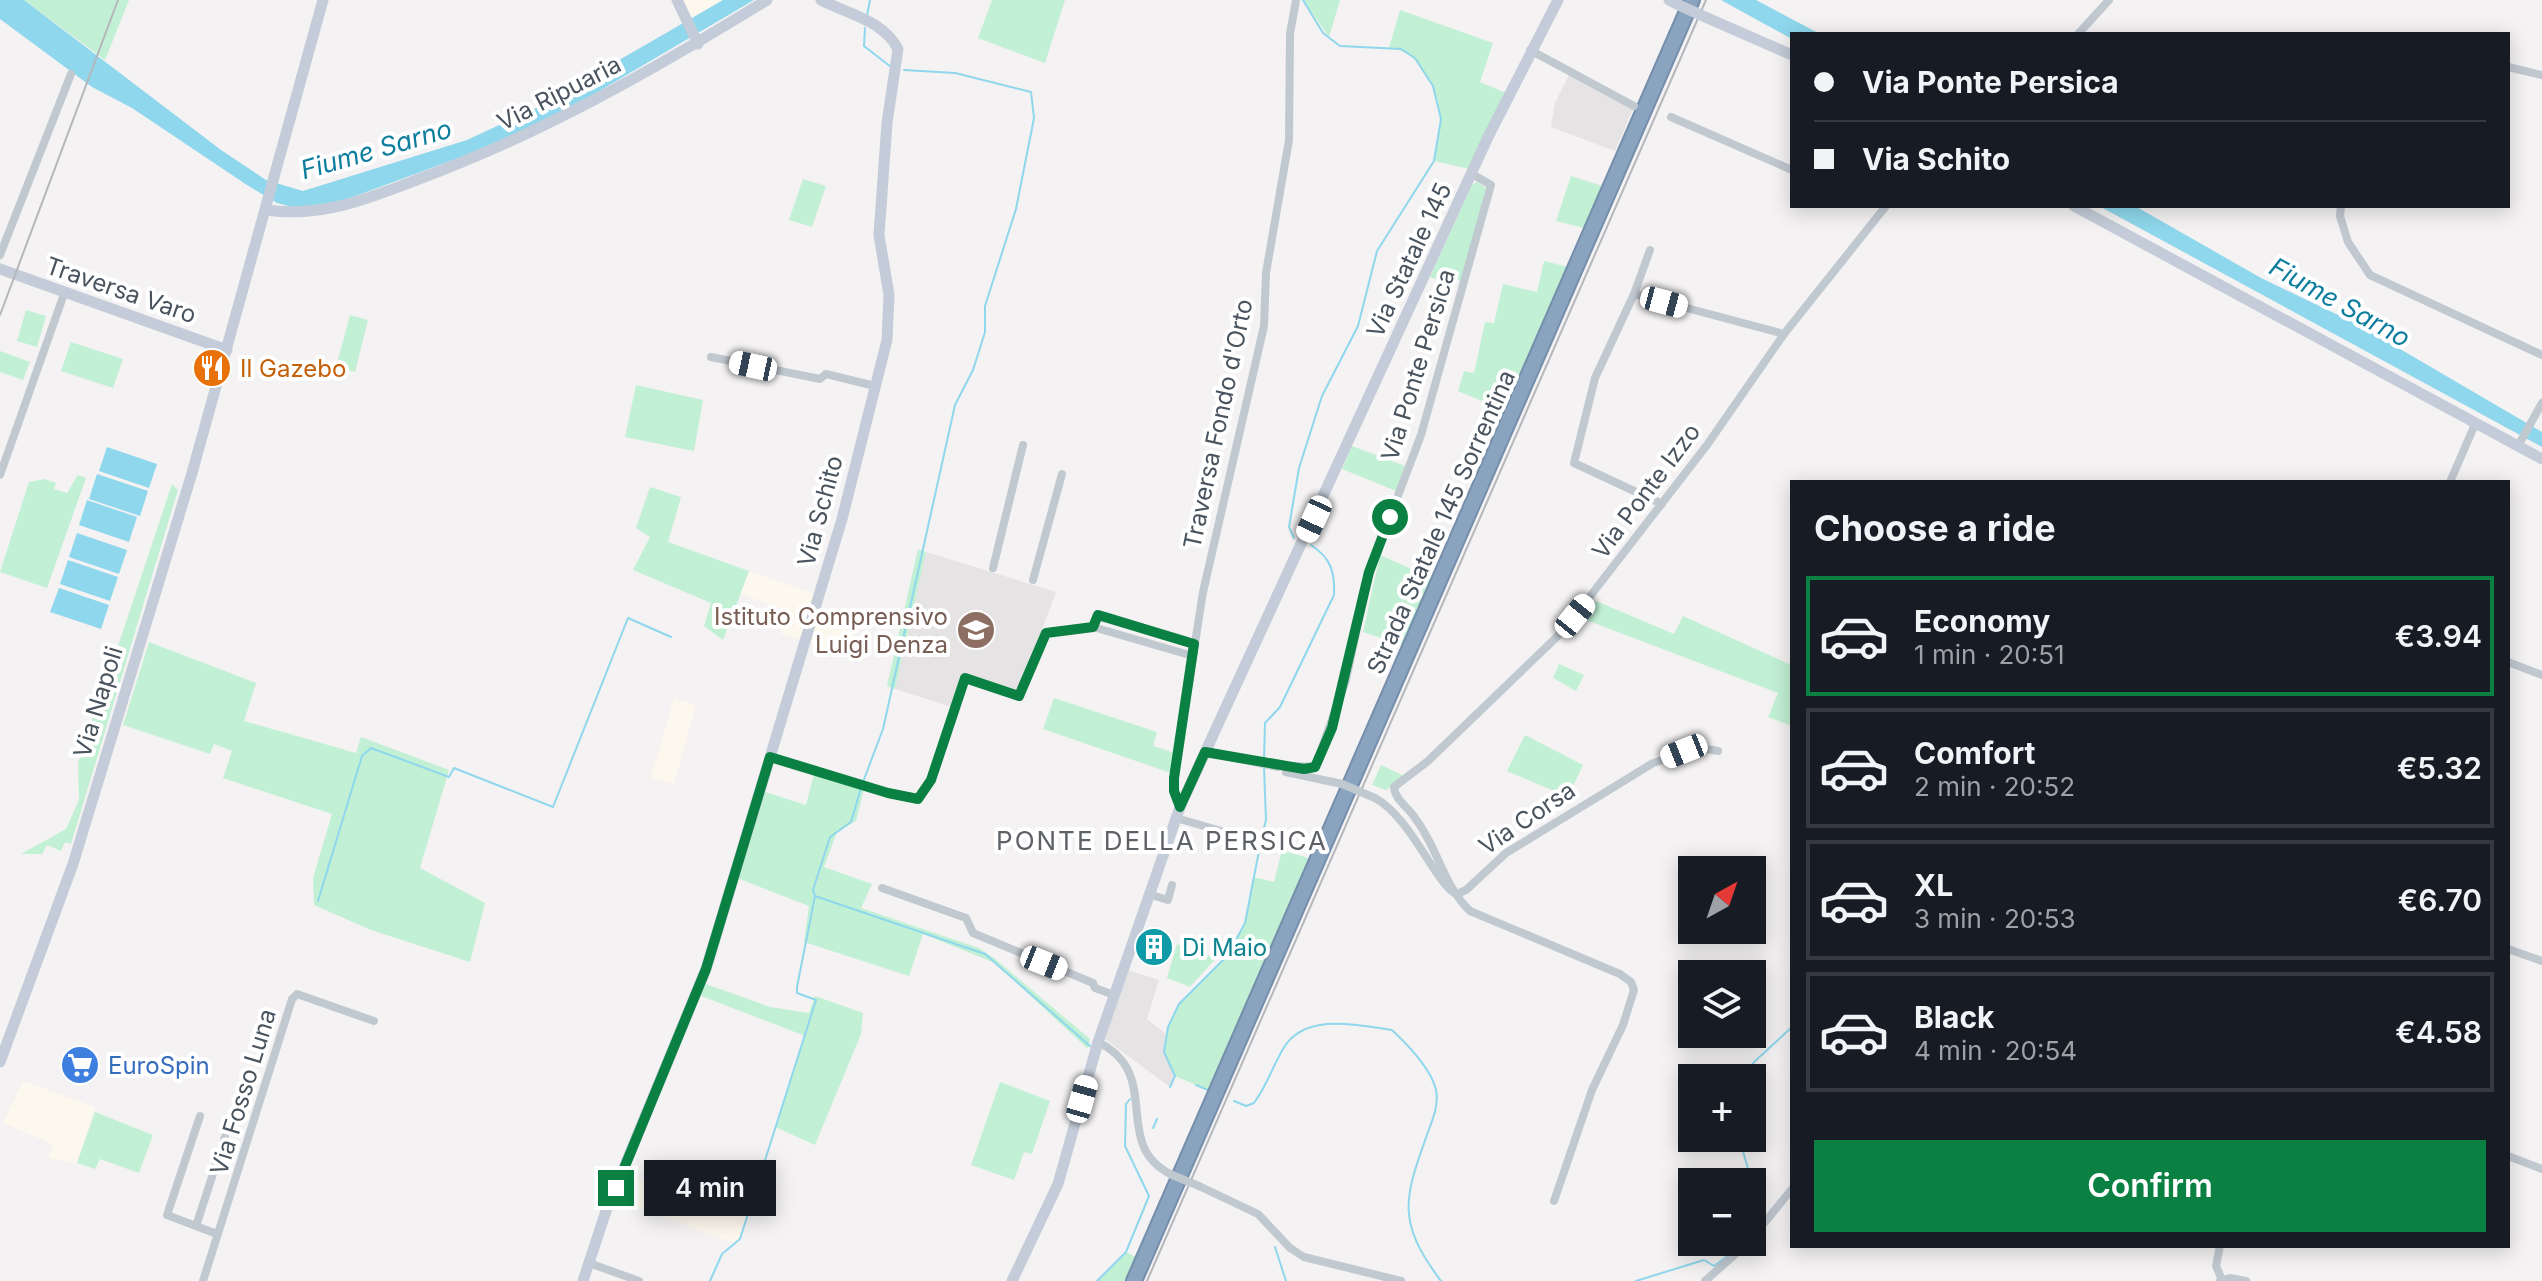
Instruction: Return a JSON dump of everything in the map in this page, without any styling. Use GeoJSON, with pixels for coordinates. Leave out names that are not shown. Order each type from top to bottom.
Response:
{"type":"FeatureCollection","features":[{"type":"Feature","properties":{"kind":"highway","name":"Strada Statale 145 Sorrentina"},"geometry":{"type":"LineString","coordinates":[[1134,1281],[1687,3]]}},
{"type":"Feature","properties":{"kind":"street","name":"Via Napoli"},"geometry":{"type":"LineString","coordinates":[[0,1062],[73,864],[227,350],[323,0]]}},
{"type":"Feature","properties":{"kind":"street"},"geometry":{"type":"LineString","coordinates":[[677,0],[698,44]]}},
{"type":"Feature","properties":{"kind":"street","name":"Via Ripuaria"},"geometry":{"type":"LineString","coordinates":[[266,210],[301,214],[341,208],[477,158],[548,126],[698,44],[767,0]]}},
{"type":"Feature","properties":{"kind":"street","name":"Traversa Fondo d'Orto"},"geometry":{"type":"LineString","coordinates":[[1178,812],[1174,778],[1203,592],[1264,326],[1266,273],[1289,140],[1290,34],[1296,0]]}},
{"type":"Feature","properties":{"kind":"street","name":"Via Statale 145"},"geometry":{"type":"LineString","coordinates":[[1012,1281],[1058,1184],[1098,1042],[1178,812],[1530,50],[1558,0]]}},
{"type":"Feature","properties":{"kind":"street"},"geometry":{"type":"LineString","coordinates":[[1669,0],[1687,3],[1712,20],[1790,54]]}},
{"type":"Feature","properties":{"kind":"street"},"geometry":{"type":"LineString","coordinates":[[2080,32],[2109,0]]}},
{"type":"Feature","properties":{"kind":"street","name":"Via Schito"},"geometry":{"type":"LineString","coordinates":[[583,1281],[606,1211],[706,969],[842,519],[887,340],[889,295],[879,235],[887,123],[898,49],[886,32],[875,24],[820,1]]}},
{"type":"Feature","properties":{"kind":"street"},"geometry":{"type":"LineString","coordinates":[[1530,50],[1634,106]]}},
{"type":"Feature","properties":{"kind":"street"},"geometry":{"type":"LineString","coordinates":[[2510,67],[2542,75]]}},
{"type":"Feature","properties":{"kind":"street"},"geometry":{"type":"LineString","coordinates":[[0,255],[71,74]]}},
{"type":"Feature","properties":{"kind":"street"},"geometry":{"type":"LineString","coordinates":[[1671,117],[1790,169]]}},
{"type":"Feature","properties":{"kind":"street","name":"Via Ponte Persica"},"geometry":{"type":"LineString","coordinates":[[1267,763],[1315,767],[1332,728],[1369,572],[1421,435],[1491,185],[1472,174]]}},
{"type":"Feature","properties":{"kind":"street","name":"Via Ponte Izzo"},"geometry":{"type":"LineString","coordinates":[[1452,894],[1425,833],[1397,798],[1394,787],[1428,761],[1546,649],[1662,504],[1784,334],[1882,208]]}},
{"type":"Feature","properties":{"kind":"street"},"geometry":{"type":"LineString","coordinates":[[2078,208],[2520,444],[2542,459]]}},
{"type":"Feature","properties":{"kind":"street"},"geometry":{"type":"LineString","coordinates":[[2341,208],[2340,216],[2348,242],[2370,275],[2542,355]]}},
{"type":"Feature","properties":{"kind":"street"},"geometry":{"type":"LineString","coordinates":[[1650,250],[1634,294],[1595,378],[1574,463],[1662,504]]}},
{"type":"Feature","properties":{"kind":"street","name":"Traversa Varo"},"geometry":{"type":"LineString","coordinates":[[0,269],[227,350]]}},
{"type":"Feature","properties":{"kind":"street"},"geometry":{"type":"LineString","coordinates":[[0,475],[64,294]]}},
{"type":"Feature","properties":{"kind":"street"},"geometry":{"type":"LineString","coordinates":[[1634,294],[1784,334]]}},
{"type":"Feature","properties":{"kind":"street"},"geometry":{"type":"LineString","coordinates":[[711,357],[820,379],[826,374],[875,386]]}},
{"type":"Feature","properties":{"kind":"street"},"geometry":{"type":"LineString","coordinates":[[2520,444],[2542,403]]}},
{"type":"Feature","properties":{"kind":"street"},"geometry":{"type":"LineString","coordinates":[[2451,480],[2476,422]]}},
{"type":"Feature","properties":{"kind":"street"},"geometry":{"type":"LineString","coordinates":[[993,568],[1023,445]]}},
{"type":"Feature","properties":{"kind":"street"},"geometry":{"type":"LineString","coordinates":[[1033,580],[1062,474]]}},
{"type":"Feature","properties":{"kind":"street"},"geometry":{"type":"LineString","coordinates":[[1093,627],[1098,615],[1194,644]]}},
{"type":"Feature","properties":{"kind":"street"},"geometry":{"type":"LineString","coordinates":[[770,757],[862,786],[918,799],[931,780],[965,678],[1019,696],[1046,633],[1093,627],[1193,656]]}},
{"type":"Feature","properties":{"kind":"street"},"geometry":{"type":"LineString","coordinates":[[2510,663],[2542,675]]}},
{"type":"Feature","properties":{"kind":"street","name":"Via Corsa"},"geometry":{"type":"LineString","coordinates":[[1452,894],[1466,890],[1486,868],[1513,849],[1653,763],[1700,748],[1718,751]]}},
{"type":"Feature","properties":{"kind":"street"},"geometry":{"type":"LineString","coordinates":[[1205,752],[1267,763],[1286,772],[1339,783],[1375,798],[1407,824],[1445,887],[1470,911],[1620,974],[1631,982],[1634,990],[1623,1025],[1592,1090],[1554,1201]]}},
{"type":"Feature","properties":{"kind":"street"},"geometry":{"type":"LineString","coordinates":[[1178,812],[1270,845]]}},
{"type":"Feature","properties":{"kind":"street"},"geometry":{"type":"LineString","coordinates":[[1148,894],[1168,900],[1172,885]]}},
{"type":"Feature","properties":{"kind":"street"},"geometry":{"type":"LineString","coordinates":[[882,888],[967,919],[973,933],[1093,983],[1095,988],[1114,995]]}},
{"type":"Feature","properties":{"kind":"street"},"geometry":{"type":"LineString","coordinates":[[2510,950],[2542,961]]}},
{"type":"Feature","properties":{"kind":"street","name":"Via Fosso Luna"},"geometry":{"type":"LineString","coordinates":[[203,1281],[292,999],[297,994],[374,1021]]}},
{"type":"Feature","properties":{"kind":"street"},"geometry":{"type":"LineString","coordinates":[[1098,1042],[1124,1062],[1139,1100],[1139,1139],[1144,1154],[1172,1175],[1258,1214],[1290,1248],[1304,1257],[1401,1281]]}},
{"type":"Feature","properties":{"kind":"street"},"geometry":{"type":"LineString","coordinates":[[200,1116],[167,1215],[217,1234]]}},
{"type":"Feature","properties":{"kind":"street"},"geometry":{"type":"LineString","coordinates":[[196,1226],[225,1137]]}},
{"type":"Feature","properties":{"kind":"street"},"geometry":{"type":"LineString","coordinates":[[2510,1157],[2542,1169]]}},
{"type":"Feature","properties":{"kind":"street"},"geometry":{"type":"LineString","coordinates":[[1766,1221],[1790,1191]]}},
{"type":"Feature","properties":{"kind":"street"},"geometry":{"type":"LineString","coordinates":[[2220,1248],[2216,1266],[2221,1280],[2246,1281]]}},
{"type":"Feature","properties":{"kind":"street"},"geometry":{"type":"LineString","coordinates":[[1705,1281],[1732,1256]]}},
{"type":"Feature","properties":{"kind":"street"},"geometry":{"type":"LineString","coordinates":[[589,1263],[639,1281]]}},
{"type":"Feature","properties":{"kind":"shaded area"},"geometry":{"type":"Polygon","coordinates":[[[683,0],[723,0],[693,19],[683,0]]]}},
{"type":"Feature","properties":{"kind":"shaded area"},"geometry":{"type":"Polygon","coordinates":[[[1569,75],[1633,109],[1615,151],[1551,127],[1555,103],[1569,75]]]}},
{"type":"Feature","properties":{"kind":"shaded area","name":"Istituto Comprensivo Luigi Denza"},"geometry":{"type":"Polygon","coordinates":[[[926,552],[1056,592],[1019,691],[964,674],[952,707],[895,689],[926,552]]]}},
{"type":"Feature","properties":{"kind":"shaded area"},"geometry":{"type":"Polygon","coordinates":[[[749,571],[815,594],[808,619],[855,632],[849,655],[780,633],[786,611],[740,593],[749,571]]]}},
{"type":"Feature","properties":{"kind":"shaded area"},"geometry":{"type":"Polygon","coordinates":[[[674,698],[696,705],[674,785],[651,777],[674,698]]]}},
{"type":"Feature","properties":{"kind":"shaded area"},"geometry":{"type":"Polygon","coordinates":[[[1127,970],[1159,980],[1147,1019],[1167,1035],[1164,1052],[1175,1076],[1170,1087],[1105,1039],[1127,970]]]}},
{"type":"Feature","properties":{"kind":"shaded area"},"geometry":{"type":"Polygon","coordinates":[[[23,1081],[95,1107],[77,1163],[48,1158],[53,1144],[3,1123],[23,1081]]]}},
{"type":"Feature","properties":{"kind":"shaded area"},"geometry":{"type":"Polygon","coordinates":[[[692,1170],[754,1192],[739,1238],[733,1243],[616,1199],[625,1176],[682,1195],[692,1170]]]}},
{"type":"Feature","properties":{"kind":"green space"},"geometry":{"type":"Polygon","coordinates":[[[24,0],[129,0],[105,60],[24,0]]]}},
{"type":"Feature","properties":{"kind":"green space"},"geometry":{"type":"Polygon","coordinates":[[[992,0],[1065,0],[1045,63],[978,38],[992,0]]]}},
{"type":"Feature","properties":{"kind":"green space"},"geometry":{"type":"Polygon","coordinates":[[[1303,0],[1340,0],[1329,37],[1303,0]]]}},
{"type":"Feature","properties":{"kind":"green space"},"geometry":{"type":"Polygon","coordinates":[[[1400,10],[1493,43],[1480,82],[1506,93],[1469,169],[1434,161],[1440,111],[1433,86],[1410,56],[1389,48],[1400,10]]]}},
{"type":"Feature","properties":{"kind":"green space"},"geometry":{"type":"Polygon","coordinates":[[[1571,176],[1602,186],[1584,228],[1556,221],[1571,176]]]}},
{"type":"Feature","properties":{"kind":"green space"},"geometry":{"type":"Polygon","coordinates":[[[803,179],[826,186],[812,227],[789,220],[803,179]]]}},
{"type":"Feature","properties":{"kind":"green space"},"geometry":{"type":"Polygon","coordinates":[[[1477,182],[1486,188],[1461,281],[1447,275],[1444,282],[1430,277],[1472,185],[1477,182]]]}},
{"type":"Feature","properties":{"kind":"green space"},"geometry":{"type":"Polygon","coordinates":[[[1544,261],[1568,267],[1506,411],[1458,391],[1464,371],[1474,373],[1485,322],[1494,323],[1503,284],[1537,292],[1544,261]]]}},
{"type":"Feature","properties":{"kind":"green space"},"geometry":{"type":"Polygon","coordinates":[[[26,310],[46,316],[37,347],[17,341],[26,310]]]}},
{"type":"Feature","properties":{"kind":"green space"},"geometry":{"type":"Polygon","coordinates":[[[350,315],[368,320],[355,372],[336,367],[350,315]]]}},
{"type":"Feature","properties":{"kind":"green space"},"geometry":{"type":"Polygon","coordinates":[[[71,342],[123,359],[113,388],[61,371],[71,342]]]}},
{"type":"Feature","properties":{"kind":"green space"},"geometry":{"type":"Polygon","coordinates":[[[0,351],[30,362],[23,380],[0,372],[0,351]]]}},
{"type":"Feature","properties":{"kind":"green space"},"geometry":{"type":"Polygon","coordinates":[[[636,385],[703,400],[694,451],[625,437],[636,385]]]}},
{"type":"Feature","properties":{"kind":"green space"},"geometry":{"type":"Polygon","coordinates":[[[1352,446],[1405,466],[1396,491],[1342,469],[1352,446]]]}},
{"type":"Feature","properties":{"kind":"green space"},"geometry":{"type":"Polygon","coordinates":[[[78,475],[86,478],[47,588],[0,572],[29,482],[45,479],[56,483],[54,489],[67,493],[78,475]]]}},
{"type":"Feature","properties":{"kind":"green space"},"geometry":{"type":"Polygon","coordinates":[[[172,484],[178,490],[71,844],[65,842],[61,851],[47,845],[42,854],[21,854],[66,829],[79,800],[78,763],[107,672],[121,666],[124,654],[118,646],[172,484]]]}},
{"type":"Feature","properties":{"kind":"green space"},"geometry":{"type":"Polygon","coordinates":[[[650,487],[681,497],[668,542],[749,571],[723,640],[704,626],[711,603],[633,570],[650,537],[636,528],[650,487]]]}},
{"type":"Feature","properties":{"kind":"green space"},"geometry":{"type":"Polygon","coordinates":[[[918,549],[926,552],[895,689],[887,686],[918,549]]]}},
{"type":"Feature","properties":{"kind":"green space"},"geometry":{"type":"Polygon","coordinates":[[[1380,555],[1432,578],[1404,646],[1363,632],[1380,555]]]}},
{"type":"Feature","properties":{"kind":"green space"},"geometry":{"type":"Polygon","coordinates":[[[1596,601],[1674,634],[1683,616],[1790,662],[1790,725],[1768,717],[1778,693],[1581,618],[1596,601]]]}},
{"type":"Feature","properties":{"kind":"green space"},"geometry":{"type":"Polygon","coordinates":[[[149,642],[256,683],[244,721],[356,753],[361,737],[449,770],[420,868],[485,903],[470,962],[371,930],[314,905],[313,878],[332,814],[223,778],[232,751],[214,744],[210,754],[123,725],[149,642]]]}},
{"type":"Feature","properties":{"kind":"green space"},"geometry":{"type":"Polygon","coordinates":[[[1559,664],[1584,675],[1576,691],[1553,678],[1559,664]]]}},
{"type":"Feature","properties":{"kind":"green space"},"geometry":{"type":"Polygon","coordinates":[[[1054,698],[1157,732],[1153,746],[1175,753],[1171,773],[1043,729],[1054,698]]]}},
{"type":"Feature","properties":{"kind":"green space"},"geometry":{"type":"Polygon","coordinates":[[[1525,735],[1583,765],[1568,797],[1507,771],[1525,735]]]}},
{"type":"Feature","properties":{"kind":"green space"},"geometry":{"type":"Polygon","coordinates":[[[1381,765],[1404,776],[1386,790],[1372,785],[1381,765]]]}},
{"type":"Feature","properties":{"kind":"green space"},"geometry":{"type":"Polygon","coordinates":[[[814,774],[864,789],[856,821],[837,832],[824,867],[872,884],[861,908],[979,948],[1090,1039],[1088,1049],[995,963],[923,934],[909,976],[804,942],[809,906],[737,878],[762,791],[806,805],[814,774]]]}},
{"type":"Feature","properties":{"kind":"green space"},"geometry":{"type":"Polygon","coordinates":[[[1282,850],[1311,859],[1208,1090],[1175,1076],[1164,1052],[1168,1027],[1179,1004],[1228,955],[1245,923],[1253,877],[1274,882],[1282,850]]]}},
{"type":"Feature","properties":{"kind":"green space"},"geometry":{"type":"Polygon","coordinates":[[[1177,944],[1216,958],[1190,987],[1167,978],[1177,944]]]}},
{"type":"Feature","properties":{"kind":"green space"},"geometry":{"type":"Polygon","coordinates":[[[703,983],[770,1007],[809,1013],[815,996],[863,1013],[861,1034],[815,1145],[775,1127],[805,1036],[699,995],[703,983]]]}},
{"type":"Feature","properties":{"kind":"green space"},"geometry":{"type":"Polygon","coordinates":[[[1000,1082],[1050,1101],[1032,1154],[1024,1152],[1014,1180],[971,1165],[1000,1082]]]}},
{"type":"Feature","properties":{"kind":"green space"},"geometry":{"type":"Polygon","coordinates":[[[95,1112],[153,1135],[139,1173],[100,1159],[95,1169],[77,1163],[95,1112]]]}},
{"type":"Feature","properties":{"kind":"green space"},"geometry":{"type":"Polygon","coordinates":[[[1126,1252],[1136,1257],[1126,1281],[1097,1281],[1126,1252]]]}},
{"type":"Feature","properties":{"kind":"water","name":"Fiume Sarno"},"geometry":{"type":"Polygon","coordinates":[[[0,0],[24,0],[221,150],[266,180],[303,191],[467,140],[538,107],[723,0],[754,0],[550,120],[491,146],[342,201],[296,208],[277,203],[132,108],[92,87],[0,19],[0,0]]]}},
{"type":"Feature","properties":{"kind":"water"},"geometry":{"type":"Polygon","coordinates":[[[1721,0],[1756,0],[1816,32],[1790,32],[1790,38],[1721,0]]]}},
{"type":"Feature","properties":{"kind":"water","name":"Fiume Sarno"},"geometry":{"type":"Polygon","coordinates":[[[2103,208],[2138,208],[2261,278],[2359,325],[2542,432],[2542,447],[2103,208]]]}},
{"type":"Feature","properties":{"kind":"water"},"geometry":{"type":"Polygon","coordinates":[[[107,447],[157,464],[149,488],[99,471],[107,447]]]}},
{"type":"Feature","properties":{"kind":"water"},"geometry":{"type":"Polygon","coordinates":[[[97,474],[148,491],[140,516],[89,499],[97,474]]]}},
{"type":"Feature","properties":{"kind":"water"},"geometry":{"type":"Polygon","coordinates":[[[87,500],[137,517],[129,542],[79,525],[87,500]]]}},
{"type":"Feature","properties":{"kind":"water"},"geometry":{"type":"Polygon","coordinates":[[[77,533],[127,550],[119,574],[69,557],[77,533]]]}},
{"type":"Feature","properties":{"kind":"water"},"geometry":{"type":"Polygon","coordinates":[[[68,560],[118,577],[110,601],[60,584],[68,560]]]}},
{"type":"Feature","properties":{"kind":"water"},"geometry":{"type":"Polygon","coordinates":[[[59,588],[109,605],[101,629],[50,612],[59,588]]]}},
{"type":"Feature","properties":{"kind":"waterway"},"geometry":{"type":"LineString","coordinates":[[867,15],[870,0]]}},
{"type":"Feature","properties":{"kind":"waterway"},"geometry":{"type":"LineString","coordinates":[[1294,538],[1289,527],[1299,468],[1322,396],[1358,326],[1377,251],[1434,161],[1441,119],[1433,86],[1415,58],[1401,49],[1340,46],[1323,33],[1303,0]]}},
{"type":"Feature","properties":{"kind":"waterway"},"geometry":{"type":"LineString","coordinates":[[865,28],[864,46],[891,67]]}},
{"type":"Feature","properties":{"kind":"waterway"},"geometry":{"type":"LineString","coordinates":[[863,782],[883,729],[955,405],[973,370],[985,332],[985,306],[1016,209],[1034,118],[1031,92],[955,73],[904,70]]}},
{"type":"Feature","properties":{"kind":"waterway"},"geometry":{"type":"LineString","coordinates":[[1264,760],[1265,723],[1280,707],[1334,595],[1330,566],[1311,545]]}},
{"type":"Feature","properties":{"kind":"waterway"},"geometry":{"type":"LineString","coordinates":[[318,901],[362,756],[371,748],[449,777],[454,768],[553,807],[628,618],[671,637]]}},
{"type":"Feature","properties":{"kind":"waterway"},"geometry":{"type":"LineString","coordinates":[[1261,840],[1266,820],[1264,767]]}},
{"type":"Feature","properties":{"kind":"waterway"},"geometry":{"type":"LineString","coordinates":[[861,788],[851,822],[830,837],[813,890],[815,896],[985,954],[1090,1046]]}},
{"type":"Feature","properties":{"kind":"waterway"},"geometry":{"type":"LineString","coordinates":[[1170,1087],[1175,1076],[1164,1052],[1168,1027],[1179,1004],[1228,955],[1245,923],[1260,846]]}},
{"type":"Feature","properties":{"kind":"waterway"},"geometry":{"type":"LineString","coordinates":[[710,1281],[722,1254],[740,1239],[816,1000],[797,993],[815,896]]}},
{"type":"Feature","properties":{"kind":"waterway"},"geometry":{"type":"LineString","coordinates":[[1234,1101],[1246,1106],[1254,1103],[1283,1049],[1292,1037],[1304,1030],[1333,1024],[1392,1030],[1424,1065],[1436,1090],[1435,1111],[1414,1175],[1409,1209],[1417,1242],[1441,1281]]}},
{"type":"Feature","properties":{"kind":"waterway"},"geometry":{"type":"LineString","coordinates":[[1753,1064],[1790,1029]]}},
{"type":"Feature","properties":{"kind":"waterway"},"geometry":{"type":"LineString","coordinates":[[1196,1085],[1208,1090]]}},
{"type":"Feature","properties":{"kind":"waterway"},"geometry":{"type":"LineString","coordinates":[[1097,1281],[1126,1252],[1149,1196],[1125,1146],[1126,1104],[1130,1099]]}},
{"type":"Feature","properties":{"kind":"waterway"},"geometry":{"type":"LineString","coordinates":[[1153,1128],[1157,1119]]}},
{"type":"Feature","properties":{"kind":"waterway"},"geometry":{"type":"LineString","coordinates":[[1743,1152],[1748,1168]]}},
{"type":"Feature","properties":{"kind":"waterway"},"geometry":{"type":"LineString","coordinates":[[1275,1247],[1286,1281]]}},
{"type":"Feature","properties":{"kind":"waterway"},"geometry":{"type":"LineString","coordinates":[[1636,1281],[1704,1260],[1714,1266],[1727,1256]]}},
{"type":"Feature","properties":{"kind":"railway"},"geometry":{"type":"LineString","coordinates":[[0,315],[118,0]]}},
{"type":"Feature","properties":{"kind":"railway"},"geometry":{"type":"LineString","coordinates":[[1147,1281],[1706,0]]}},
{"type":"Feature","properties":{"kind":"place","name":"Il Gazebo"},"geometry":{"type":"Point","coordinates":[212,368]}},
{"type":"Feature","properties":{"kind":"place","name":"Istituto Comprensivo Luigi Denza"},"geometry":{"type":"Point","coordinates":[976,630]}},
{"type":"Feature","properties":{"kind":"place","name":"Di Maio"},"geometry":{"type":"Point","coordinates":[1154,947]}},
{"type":"Feature","properties":{"kind":"place","name":"EuroSpin"},"geometry":{"type":"Point","coordinates":[80,1065]}},
{"type":"Feature","properties":{"kind":"district","name":"PONTE DELLA PERSICA"},"geometry":{"type":"Point","coordinates":[1162,840]}},
{"type":"Feature","properties":{"kind":"route"},"geometry":{"type":"LineString","coordinates":[[616,1188],[706,969],[770,757],[813,772],[918,799],[926,792],[931,780],[965,678],[1019,696],[1046,633],[1093,627],[1098,615],[1194,644],[1174,778],[1174,791],[1180,807],[1205,752],[1304,769],[1315,767],[1332,728],[1346,680],[1369,572],[1390,517]]}}]}
